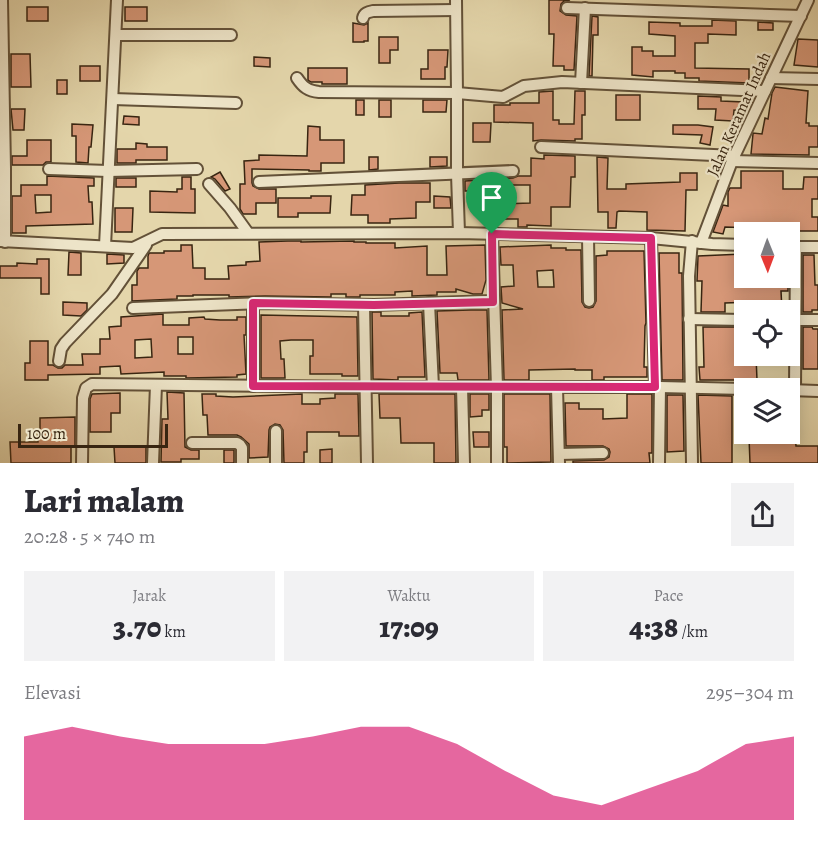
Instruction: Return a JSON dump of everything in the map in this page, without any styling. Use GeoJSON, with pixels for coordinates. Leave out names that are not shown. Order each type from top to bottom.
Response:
{"type":"FeatureCollection","features":[{"type":"Feature","properties":{"kind":"street"},"geometry":{"type":"LineString","coordinates":[[2,0],[2,242],[133,248],[162,234],[459,233],[651,238],[734,244]]}},
{"type":"Feature","properties":{"kind":"street"},"geometry":{"type":"LineString","coordinates":[[105,246],[117,0]]}},
{"type":"Feature","properties":{"kind":"street","name":"Jalan Keramat Indah"},"geometry":{"type":"LineString","coordinates":[[692,463],[689,276],[696,242],[808,0]]}},
{"type":"Feature","properties":{"kind":"street"},"geometry":{"type":"LineString","coordinates":[[363,18],[367,12],[373,11],[456,5],[459,233]]}},
{"type":"Feature","properties":{"kind":"street"},"geometry":{"type":"LineString","coordinates":[[567,8],[801,16]]}},
{"type":"Feature","properties":{"kind":"street"},"geometry":{"type":"LineString","coordinates":[[581,83],[585,8]]}},
{"type":"Feature","properties":{"kind":"street"},"geometry":{"type":"LineString","coordinates":[[116,35],[231,35]]}},
{"type":"Feature","properties":{"kind":"street"},"geometry":{"type":"LineString","coordinates":[[297,78],[303,86],[311,91],[319,92],[457,93],[503,97],[524,86],[542,83],[765,91]]}},
{"type":"Feature","properties":{"kind":"street"},"geometry":{"type":"LineString","coordinates":[[771,78],[818,79]]}},
{"type":"Feature","properties":{"kind":"street"},"geometry":{"type":"LineString","coordinates":[[113,99],[236,103]]}},
{"type":"Feature","properties":{"kind":"street"},"geometry":{"type":"LineString","coordinates":[[541,147],[818,163]]}},
{"type":"Feature","properties":{"kind":"street"},"geometry":{"type":"LineString","coordinates":[[49,170],[197,169]]}},
{"type":"Feature","properties":{"kind":"street"},"geometry":{"type":"LineString","coordinates":[[259,182],[513,171]]}},
{"type":"Feature","properties":{"kind":"street"},"geometry":{"type":"LineString","coordinates":[[209,184],[249,233]]}},
{"type":"Feature","properties":{"kind":"street"},"geometry":{"type":"LineString","coordinates":[[492,234],[497,463]]}},
{"type":"Feature","properties":{"kind":"street"},"geometry":{"type":"LineString","coordinates":[[588,237],[588,302]]}},
{"type":"Feature","properties":{"kind":"street"},"geometry":{"type":"LineString","coordinates":[[651,238],[659,463]]}},
{"type":"Feature","properties":{"kind":"street"},"geometry":{"type":"LineString","coordinates":[[59,361],[61,349],[65,343],[112,294],[147,242]]}},
{"type":"Feature","properties":{"kind":"street"},"geometry":{"type":"LineString","coordinates":[[800,247],[818,247]]}},
{"type":"Feature","properties":{"kind":"street"},"geometry":{"type":"LineString","coordinates":[[133,308],[253,303],[364,305],[493,302]]}},
{"type":"Feature","properties":{"kind":"street"},"geometry":{"type":"LineString","coordinates":[[253,303],[253,386]]}},
{"type":"Feature","properties":{"kind":"street"},"geometry":{"type":"LineString","coordinates":[[429,303],[433,387]]}},
{"type":"Feature","properties":{"kind":"street"},"geometry":{"type":"LineString","coordinates":[[364,305],[367,463]]}},
{"type":"Feature","properties":{"kind":"street"},"geometry":{"type":"LineString","coordinates":[[689,319],[734,320]]}},
{"type":"Feature","properties":{"kind":"street"},"geometry":{"type":"LineString","coordinates":[[800,320],[818,320]]}},
{"type":"Feature","properties":{"kind":"street"},"geometry":{"type":"LineString","coordinates":[[82,463],[83,398],[86,388],[92,384],[734,389]]}},
{"type":"Feature","properties":{"kind":"street"},"geometry":{"type":"LineString","coordinates":[[153,463],[156,385]]}},
{"type":"Feature","properties":{"kind":"street"},"geometry":{"type":"LineString","coordinates":[[462,387],[464,463]]}},
{"type":"Feature","properties":{"kind":"street"},"geometry":{"type":"LineString","coordinates":[[557,387],[559,459],[603,453]]}},
{"type":"Feature","properties":{"kind":"street"},"geometry":{"type":"LineString","coordinates":[[800,390],[818,391]]}},
{"type":"Feature","properties":{"kind":"street"},"geometry":{"type":"LineString","coordinates":[[276,431],[276,463]]}},
{"type":"Feature","properties":{"kind":"street"},"geometry":{"type":"LineString","coordinates":[[192,443],[240,444],[242,463]]}},
{"type":"Feature","properties":{"kind":"building"},"geometry":{"type":"Polygon","coordinates":[[[549,0],[570,0],[561,4],[560,11],[566,15],[577,16],[574,70],[564,70],[564,66],[553,66],[554,34],[549,34],[549,0]]]}},
{"type":"Feature","properties":{"kind":"building"},"geometry":{"type":"Polygon","coordinates":[[[27,7],[48,7],[48,21],[27,21],[27,7]]]}},
{"type":"Feature","properties":{"kind":"building"},"geometry":{"type":"Polygon","coordinates":[[[125,7],[147,7],[147,21],[125,21],[125,7]]]}},
{"type":"Feature","properties":{"kind":"building"},"geometry":{"type":"Polygon","coordinates":[[[592,16],[598,17],[598,35],[593,35],[592,76],[589,76],[592,16]]]}},
{"type":"Feature","properties":{"kind":"building"},"geometry":{"type":"Polygon","coordinates":[[[712,20],[736,21],[736,35],[708,34],[708,43],[695,43],[695,68],[749,69],[749,83],[699,81],[699,78],[685,78],[685,73],[675,73],[675,71],[653,71],[653,77],[632,75],[632,47],[642,47],[642,51],[653,51],[653,56],[675,56],[675,36],[649,34],[649,22],[680,23],[680,26],[712,26],[712,20]]]}},
{"type":"Feature","properties":{"kind":"building"},"geometry":{"type":"Polygon","coordinates":[[[758,22],[773,23],[773,30],[758,30],[758,22]]]}},
{"type":"Feature","properties":{"kind":"building"},"geometry":{"type":"Polygon","coordinates":[[[353,23],[364,25],[368,23],[368,41],[353,42],[353,23]]]}},
{"type":"Feature","properties":{"kind":"building"},"geometry":{"type":"Polygon","coordinates":[[[379,37],[398,37],[398,50],[390,50],[390,63],[379,63],[379,37]]]}},
{"type":"Feature","properties":{"kind":"building"},"geometry":{"type":"Polygon","coordinates":[[[798,39],[818,40],[818,67],[794,65],[798,39]]]}},
{"type":"Feature","properties":{"kind":"building"},"geometry":{"type":"Polygon","coordinates":[[[428,50],[448,50],[445,79],[421,79],[421,69],[428,69],[428,50]]]}},
{"type":"Feature","properties":{"kind":"building"},"geometry":{"type":"Polygon","coordinates":[[[11,54],[30,54],[31,87],[11,87],[11,54]]]}},
{"type":"Feature","properties":{"kind":"building"},"geometry":{"type":"Polygon","coordinates":[[[254,57],[270,58],[270,67],[254,66],[254,57]]]}},
{"type":"Feature","properties":{"kind":"building"},"geometry":{"type":"Polygon","coordinates":[[[80,66],[100,66],[100,81],[80,81],[80,66]]]}},
{"type":"Feature","properties":{"kind":"building"},"geometry":{"type":"Polygon","coordinates":[[[308,68],[347,68],[347,84],[311,82],[308,80],[308,68]]]}},
{"type":"Feature","properties":{"kind":"building"},"geometry":{"type":"Polygon","coordinates":[[[57,80],[67,80],[67,94],[57,94],[57,80]]]}},
{"type":"Feature","properties":{"kind":"building"},"geometry":{"type":"Polygon","coordinates":[[[775,87],[808,91],[806,123],[809,123],[809,126],[818,126],[818,147],[809,147],[809,155],[751,154],[753,133],[762,134],[775,87]]]}},
{"type":"Feature","properties":{"kind":"building"},"geometry":{"type":"Polygon","coordinates":[[[553,91],[553,120],[559,120],[559,124],[574,124],[575,91],[585,91],[582,139],[533,141],[533,123],[494,122],[494,105],[539,103],[539,92],[553,91]]]}},
{"type":"Feature","properties":{"kind":"building"},"geometry":{"type":"Polygon","coordinates":[[[616,95],[640,95],[640,120],[616,120],[616,95]]]}},
{"type":"Feature","properties":{"kind":"building"},"geometry":{"type":"Polygon","coordinates":[[[698,96],[721,97],[721,101],[744,102],[743,111],[734,110],[733,121],[715,120],[716,109],[698,109],[698,96]]]}},
{"type":"Feature","properties":{"kind":"building"},"geometry":{"type":"Polygon","coordinates":[[[356,100],[364,100],[364,115],[356,115],[356,100]]]}},
{"type":"Feature","properties":{"kind":"building"},"geometry":{"type":"Polygon","coordinates":[[[379,100],[391,100],[391,117],[379,117],[379,100]]]}},
{"type":"Feature","properties":{"kind":"building"},"geometry":{"type":"Polygon","coordinates":[[[423,100],[447,100],[446,112],[423,112],[423,100]]]}},
{"type":"Feature","properties":{"kind":"building"},"geometry":{"type":"Polygon","coordinates":[[[11,109],[25,109],[24,130],[13,130],[11,109]]]}},
{"type":"Feature","properties":{"kind":"building"},"geometry":{"type":"Polygon","coordinates":[[[124,116],[139,117],[139,125],[123,124],[124,116]]]}},
{"type":"Feature","properties":{"kind":"building"},"geometry":{"type":"Polygon","coordinates":[[[473,123],[491,123],[490,142],[473,142],[473,123]]]}},
{"type":"Feature","properties":{"kind":"building"},"geometry":{"type":"Polygon","coordinates":[[[72,124],[93,125],[88,163],[76,162],[76,136],[72,136],[72,124]]]}},
{"type":"Feature","properties":{"kind":"building"},"geometry":{"type":"Polygon","coordinates":[[[673,125],[713,127],[710,145],[700,143],[702,135],[673,134],[673,125]]]}},
{"type":"Feature","properties":{"kind":"building"},"geometry":{"type":"Polygon","coordinates":[[[308,126],[320,127],[320,140],[344,140],[344,163],[321,163],[321,171],[252,169],[253,186],[259,189],[276,189],[276,203],[256,203],[256,214],[243,214],[240,209],[240,184],[245,184],[244,161],[259,160],[259,155],[307,156],[308,126]]]}},
{"type":"Feature","properties":{"kind":"building"},"geometry":{"type":"Polygon","coordinates":[[[27,140],[51,140],[51,162],[43,165],[12,165],[12,156],[27,156],[27,140]]]}},
{"type":"Feature","properties":{"kind":"building"},"geometry":{"type":"Polygon","coordinates":[[[136,143],[147,144],[147,147],[167,147],[167,160],[136,160],[136,163],[117,163],[117,149],[136,149],[136,143]]]}},
{"type":"Feature","properties":{"kind":"building"},"geometry":{"type":"Polygon","coordinates":[[[544,155],[575,156],[575,177],[571,177],[570,207],[551,207],[551,226],[518,227],[518,219],[498,219],[498,212],[486,212],[486,187],[495,187],[495,204],[530,203],[530,185],[499,185],[499,179],[531,176],[531,158],[544,159],[544,155]]]}},
{"type":"Feature","properties":{"kind":"building"},"geometry":{"type":"Polygon","coordinates":[[[369,157],[378,157],[378,169],[369,170],[369,157]]]}},
{"type":"Feature","properties":{"kind":"building"},"geometry":{"type":"Polygon","coordinates":[[[430,157],[447,157],[447,166],[430,167],[430,157]]]}},
{"type":"Feature","properties":{"kind":"building"},"geometry":{"type":"Polygon","coordinates":[[[597,157],[608,158],[607,189],[626,189],[626,184],[680,182],[680,173],[697,173],[697,190],[686,190],[685,231],[647,230],[647,212],[619,211],[616,228],[608,228],[608,212],[598,212],[597,157]]]}},
{"type":"Feature","properties":{"kind":"building"},"geometry":{"type":"Polygon","coordinates":[[[741,171],[783,171],[783,189],[803,189],[804,177],[818,177],[818,199],[812,199],[812,217],[818,217],[818,231],[800,231],[800,222],[734,222],[734,227],[725,227],[723,234],[713,232],[723,205],[728,206],[730,188],[741,188],[741,171]]]}},
{"type":"Feature","properties":{"kind":"building"},"geometry":{"type":"Polygon","coordinates":[[[220,172],[230,189],[225,191],[211,177],[220,172]]]}},
{"type":"Feature","properties":{"kind":"building"},"geometry":{"type":"Polygon","coordinates":[[[47,176],[94,178],[94,186],[88,186],[89,202],[92,202],[93,224],[26,226],[26,233],[12,233],[12,196],[21,196],[21,185],[47,185],[47,176]],[[35,195],[36,213],[51,212],[51,195],[35,195]]]}},
{"type":"Feature","properties":{"kind":"building"},"geometry":{"type":"Polygon","coordinates":[[[182,177],[191,177],[191,189],[195,189],[195,213],[150,212],[150,191],[177,192],[177,189],[182,189],[182,177]]]}},
{"type":"Feature","properties":{"kind":"building"},"geometry":{"type":"Polygon","coordinates":[[[116,178],[136,178],[136,187],[116,187],[116,178]]]}},
{"type":"Feature","properties":{"kind":"building"},"geometry":{"type":"Polygon","coordinates":[[[481,180],[481,191],[465,191],[465,181],[481,180]]]}},
{"type":"Feature","properties":{"kind":"building"},"geometry":{"type":"Polygon","coordinates":[[[430,183],[430,202],[416,202],[416,218],[390,219],[390,223],[368,223],[368,215],[351,215],[352,195],[365,195],[365,185],[430,183]]]}},
{"type":"Feature","properties":{"kind":"building"},"geometry":{"type":"Polygon","coordinates":[[[311,196],[331,196],[330,213],[298,213],[298,217],[278,217],[278,198],[311,198],[311,196]]]}},
{"type":"Feature","properties":{"kind":"building"},"geometry":{"type":"Polygon","coordinates":[[[434,196],[450,197],[451,208],[434,208],[434,196]]]}},
{"type":"Feature","properties":{"kind":"building"},"geometry":{"type":"Polygon","coordinates":[[[115,208],[133,208],[132,232],[115,232],[115,208]]]}},
{"type":"Feature","properties":{"kind":"building"},"geometry":{"type":"Polygon","coordinates":[[[259,242],[395,243],[395,248],[427,246],[427,275],[447,275],[446,246],[485,245],[486,280],[482,294],[456,289],[456,292],[412,296],[412,291],[395,292],[395,295],[360,295],[360,297],[346,297],[346,294],[331,294],[331,297],[193,295],[177,296],[177,299],[132,301],[132,285],[137,285],[139,268],[148,268],[149,253],[181,251],[181,245],[192,245],[193,268],[205,268],[205,279],[229,279],[228,266],[260,261],[259,242]]]}},
{"type":"Feature","properties":{"kind":"building"},"geometry":{"type":"Polygon","coordinates":[[[551,245],[551,248],[581,250],[582,302],[585,307],[589,308],[593,307],[596,301],[596,256],[607,255],[607,251],[644,251],[646,323],[644,367],[647,367],[647,377],[604,377],[604,380],[592,380],[592,370],[575,369],[529,370],[529,380],[504,380],[502,310],[523,309],[502,303],[501,287],[514,286],[513,265],[501,265],[500,247],[551,245]],[[553,270],[537,271],[538,287],[554,287],[553,270]]]}},
{"type":"Feature","properties":{"kind":"building"},"geometry":{"type":"Polygon","coordinates":[[[69,252],[81,253],[81,275],[68,275],[69,252]]]}},
{"type":"Feature","properties":{"kind":"building"},"geometry":{"type":"Polygon","coordinates":[[[659,253],[679,253],[679,273],[682,273],[683,380],[662,380],[659,253]]]}},
{"type":"Feature","properties":{"kind":"building"},"geometry":{"type":"Polygon","coordinates":[[[107,254],[124,255],[124,263],[107,264],[107,254]]]}},
{"type":"Feature","properties":{"kind":"building"},"geometry":{"type":"Polygon","coordinates":[[[734,254],[734,288],[788,288],[788,291],[781,291],[781,300],[734,300],[734,303],[725,303],[725,312],[701,312],[702,281],[697,281],[698,256],[734,254]]]}},
{"type":"Feature","properties":{"kind":"building"},"geometry":{"type":"Polygon","coordinates":[[[803,255],[814,255],[815,285],[818,285],[818,310],[812,310],[812,312],[803,312],[803,255]]]}},
{"type":"Feature","properties":{"kind":"building"},"geometry":{"type":"Polygon","coordinates":[[[37,259],[49,259],[49,294],[41,294],[41,278],[0,278],[0,266],[17,266],[17,263],[37,264],[37,259]]]}},
{"type":"Feature","properties":{"kind":"building"},"geometry":{"type":"Polygon","coordinates":[[[63,302],[87,303],[87,310],[81,316],[63,315],[63,302]]]}},
{"type":"Feature","properties":{"kind":"building"},"geometry":{"type":"Polygon","coordinates":[[[487,310],[489,380],[458,380],[457,373],[440,373],[437,311],[487,310]]]}},
{"type":"Feature","properties":{"kind":"building"},"geometry":{"type":"Polygon","coordinates":[[[372,312],[381,312],[381,316],[409,316],[409,313],[422,312],[425,377],[398,377],[398,380],[373,379],[372,312]]]}},
{"type":"Feature","properties":{"kind":"building"},"geometry":{"type":"Polygon","coordinates":[[[163,314],[163,325],[189,325],[189,318],[237,320],[237,317],[246,317],[246,335],[244,335],[246,374],[237,375],[237,377],[186,378],[186,376],[164,376],[164,372],[121,374],[120,366],[100,367],[100,374],[48,375],[48,380],[25,380],[25,363],[30,363],[30,341],[48,341],[48,365],[62,368],[65,365],[83,365],[82,354],[100,354],[100,339],[110,339],[109,327],[121,326],[121,317],[163,314]],[[178,337],[178,354],[193,354],[193,337],[178,337]],[[151,339],[135,340],[135,358],[152,357],[151,339]]]}},
{"type":"Feature","properties":{"kind":"building"},"geometry":{"type":"Polygon","coordinates":[[[261,315],[357,317],[358,376],[310,374],[313,340],[291,340],[280,341],[285,378],[261,378],[261,315]]]}},
{"type":"Feature","properties":{"kind":"building"},"geometry":{"type":"Polygon","coordinates":[[[703,327],[734,327],[734,366],[756,366],[757,378],[700,380],[699,367],[704,367],[703,327]]]}},
{"type":"Feature","properties":{"kind":"building"},"geometry":{"type":"Polygon","coordinates":[[[803,327],[818,329],[818,369],[803,369],[803,327]]]}},
{"type":"Feature","properties":{"kind":"building"},"geometry":{"type":"Polygon","coordinates":[[[167,392],[184,393],[185,447],[199,450],[199,459],[161,462],[162,419],[168,419],[167,392]]]}},
{"type":"Feature","properties":{"kind":"building"},"geometry":{"type":"Polygon","coordinates":[[[120,393],[120,413],[111,413],[111,432],[90,432],[92,394],[120,393]]]}},
{"type":"Feature","properties":{"kind":"building"},"geometry":{"type":"Polygon","coordinates":[[[202,394],[233,397],[302,394],[302,404],[320,404],[320,399],[335,398],[335,394],[358,394],[359,436],[339,436],[339,432],[307,432],[307,452],[304,452],[304,463],[284,463],[283,430],[280,425],[275,424],[269,430],[268,457],[249,458],[249,444],[241,437],[208,435],[207,415],[203,415],[202,394]]]}},
{"type":"Feature","properties":{"kind":"building"},"geometry":{"type":"Polygon","coordinates":[[[379,394],[455,394],[456,463],[434,463],[434,443],[401,443],[400,418],[380,418],[379,394]]]}},
{"type":"Feature","properties":{"kind":"building"},"geometry":{"type":"Polygon","coordinates":[[[470,394],[489,394],[489,410],[482,410],[482,416],[470,417],[470,394]]]}},
{"type":"Feature","properties":{"kind":"building"},"geometry":{"type":"Polygon","coordinates":[[[504,394],[550,394],[551,462],[507,463],[507,447],[504,447],[504,394]]]}},
{"type":"Feature","properties":{"kind":"building"},"geometry":{"type":"Polygon","coordinates":[[[627,394],[652,394],[650,463],[573,463],[573,461],[604,460],[609,457],[610,452],[603,446],[566,446],[565,403],[579,403],[579,409],[603,409],[603,419],[627,418],[627,394]]]}},
{"type":"Feature","properties":{"kind":"building"},"geometry":{"type":"Polygon","coordinates":[[[667,395],[683,395],[684,451],[667,452],[667,395]]]}},
{"type":"Feature","properties":{"kind":"building"},"geometry":{"type":"Polygon","coordinates":[[[698,395],[732,396],[732,463],[701,463],[698,395]]]}},
{"type":"Feature","properties":{"kind":"building"},"geometry":{"type":"Polygon","coordinates":[[[75,417],[75,447],[71,447],[71,463],[11,463],[10,442],[38,442],[40,418],[75,417]]]}},
{"type":"Feature","properties":{"kind":"building"},"geometry":{"type":"Polygon","coordinates":[[[473,432],[489,432],[489,447],[474,447],[473,432]]]}},
{"type":"Feature","properties":{"kind":"building"},"geometry":{"type":"Polygon","coordinates":[[[749,444],[818,446],[818,463],[750,463],[749,444]]]}},
{"type":"Feature","properties":{"kind":"building"},"geometry":{"type":"Polygon","coordinates":[[[114,447],[146,447],[146,463],[115,463],[114,447]]]}},
{"type":"Feature","properties":{"kind":"building"},"geometry":{"type":"Polygon","coordinates":[[[332,449],[332,463],[320,463],[320,450],[332,449]]]}},
{"type":"Feature","properties":{"kind":"building"},"geometry":{"type":"Polygon","coordinates":[[[224,450],[234,450],[234,463],[224,463],[224,450]]]}},
{"type":"Feature","properties":{"kind":"route"},"geometry":{"type":"LineString","coordinates":[[492,234],[651,238],[655,387],[253,386],[253,303],[374,305],[493,302],[492,234]]}}]}
